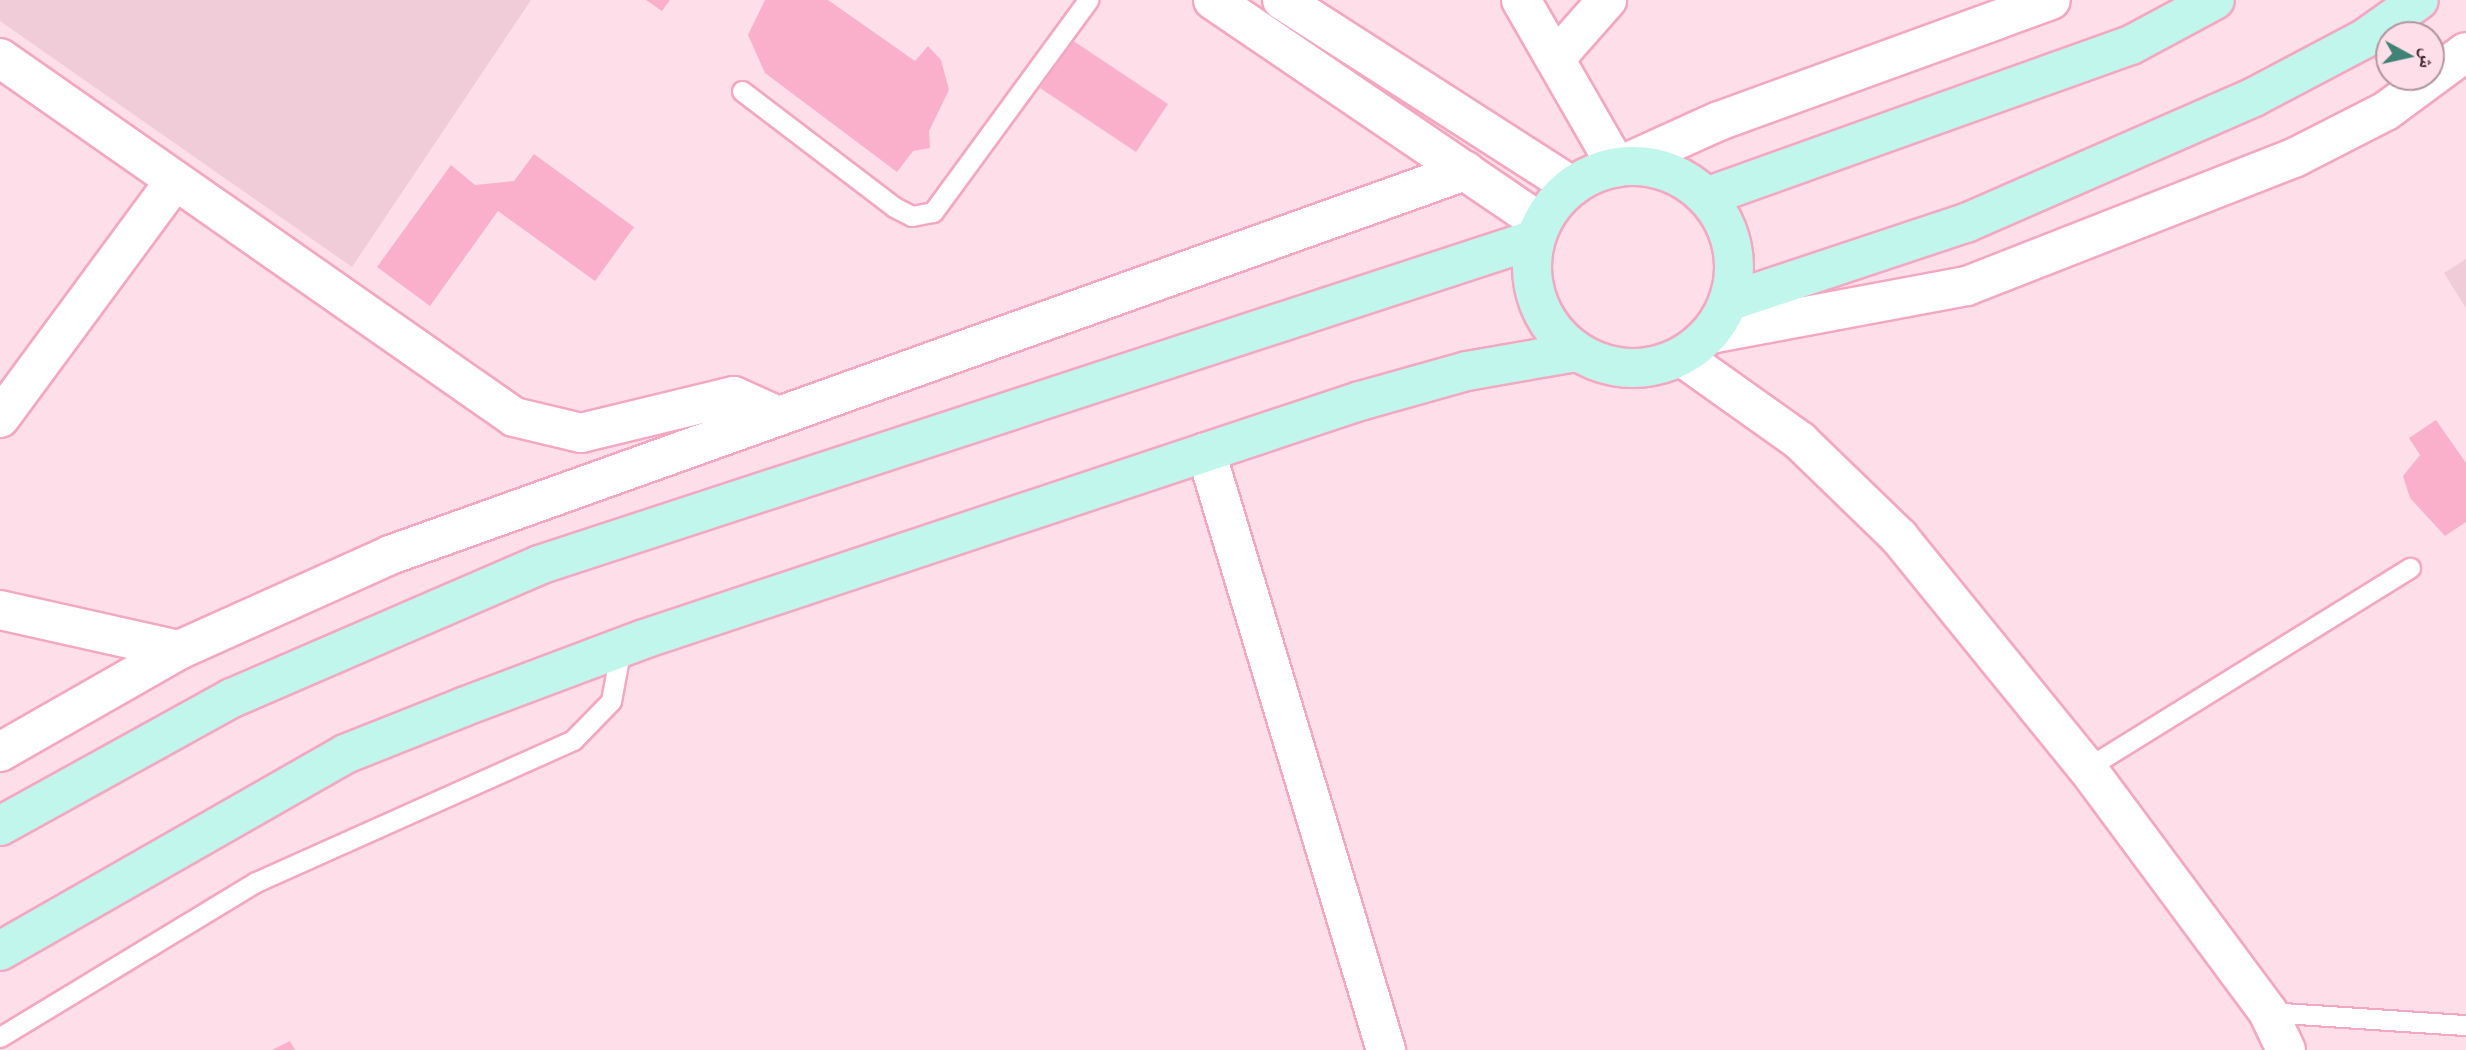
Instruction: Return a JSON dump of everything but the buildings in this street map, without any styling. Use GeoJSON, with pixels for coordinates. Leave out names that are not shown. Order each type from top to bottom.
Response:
{"type":"FeatureCollection","features":[{"type":"Feature","properties":{"kind":"main road"},"geometry":{"type":"LineString","coordinates":[[1706,197],[2131,45],[2215,0]]}},
{"type":"Feature","properties":{"kind":"main road"},"geometry":{"type":"LineString","coordinates":[[1707,331],[1732,247],[1706,197],[1666,171],[1617,167],[1572,186],[1538,231],[1531,264],[1542,314],[1576,352],[1596,363],[1640,369],[1707,331],[1966,223],[2254,97],[2364,38],[2418,0]]}},
{"type":"Feature","properties":{"kind":"main road"},"geometry":{"type":"LineString","coordinates":[[0,826],[232,698],[539,565],[1538,231]]}},
{"type":"Feature","properties":{"kind":"main road"},"geometry":{"type":"LineString","coordinates":[[0,951],[345,754],[621,648],[1413,385],[1576,352]]}},
{"type":"Feature","properties":{"kind":"street"},"geometry":{"type":"LineString","coordinates":[[1213,0],[1465,171],[1538,231]]}},
{"type":"Feature","properties":{"kind":"street"},"geometry":{"type":"LineString","coordinates":[[1282,0],[1572,186]]}},
{"type":"Feature","properties":{"kind":"street"},"geometry":{"type":"LineString","coordinates":[[1521,0],[1617,167],[1719,121],[2052,0]]}},
{"type":"Feature","properties":{"kind":"street"},"geometry":{"type":"LineString","coordinates":[[1555,59],[1608,0]]}},
{"type":"Feature","properties":{"kind":"street"},"geometry":{"type":"LineString","coordinates":[[1707,331],[1967,286],[2294,158],[2386,111],[2466,52]]}},
{"type":"Feature","properties":{"kind":"street"},"geometry":{"type":"LineString","coordinates":[[0,58],[175,181],[535,426],[581,433],[717,396],[749,399],[778,416]]}},
{"type":"Feature","properties":{"kind":"street"},"geometry":{"type":"LineString","coordinates":[[0,752],[179,650],[390,555],[1465,171]]}},
{"type":"Feature","properties":{"kind":"street"},"geometry":{"type":"LineString","coordinates":[[4,403],[175,181]]}},
{"type":"Feature","properties":{"kind":"street"},"geometry":{"type":"LineString","coordinates":[[1707,331],[1800,441],[1860,495],[2087,768],[2267,1012],[2286,1050]]}},
{"type":"Feature","properties":{"kind":"street"},"geometry":{"type":"LineString","coordinates":[[1206,452],[1385,1050]]}},
{"type":"Feature","properties":{"kind":"street"},"geometry":{"type":"LineString","coordinates":[[0,610],[179,650]]}},
{"type":"Feature","properties":{"kind":"lane"},"geometry":{"type":"LineString","coordinates":[[741,91],[894,207],[912,216],[933,212],[1088,0]]}},
{"type":"Feature","properties":{"kind":"lane"},"geometry":{"type":"LineString","coordinates":[[2087,768],[2410,568]]}},
{"type":"Feature","properties":{"kind":"lane"},"geometry":{"type":"LineString","coordinates":[[0,1037],[256,883],[573,740],[611,701],[621,648]]}},
{"type":"Feature","properties":{"kind":"lane"},"geometry":{"type":"LineString","coordinates":[[2267,1012],[2466,1025]]}},
{"type":"Feature","properties":{"kind":"shaded area"},"geometry":{"type":"Polygon","coordinates":[[[0,0],[531,0],[352,267],[0,21],[0,0]]]}},
{"type":"Feature","properties":{"kind":"shaded area"},"geometry":{"type":"Polygon","coordinates":[[[2466,259],[2466,308],[2444,273],[2466,259]]]}}]}
